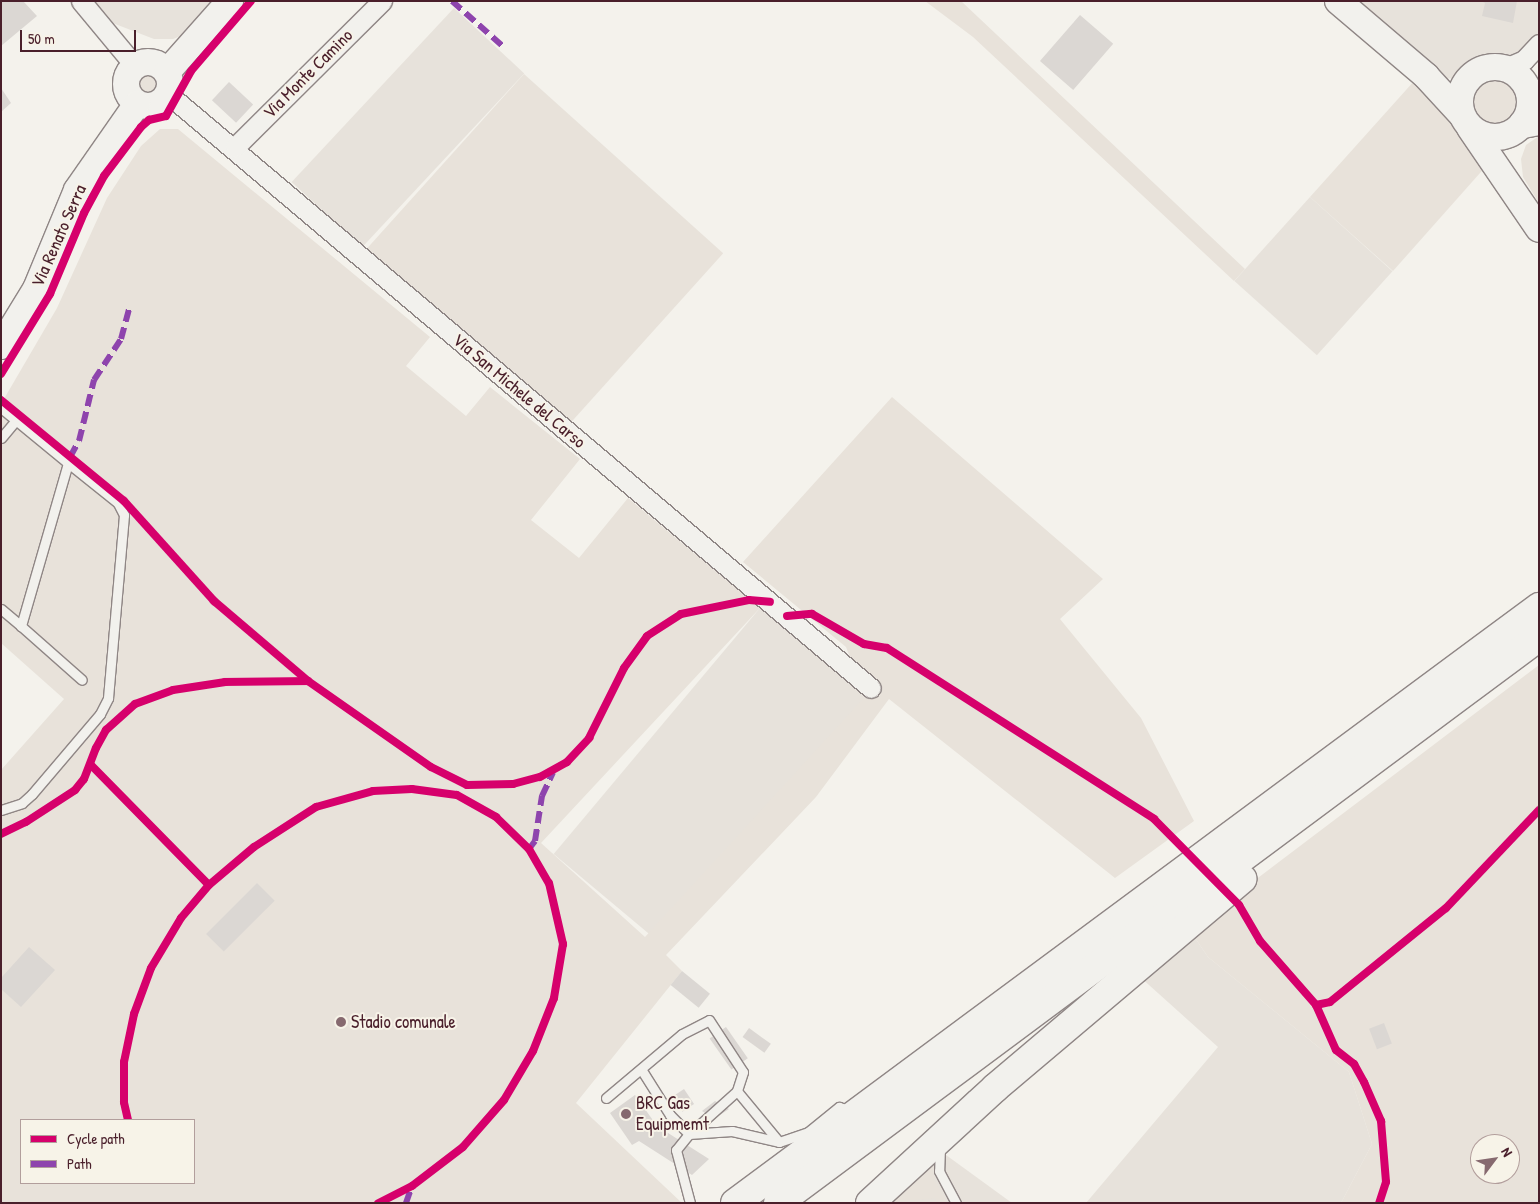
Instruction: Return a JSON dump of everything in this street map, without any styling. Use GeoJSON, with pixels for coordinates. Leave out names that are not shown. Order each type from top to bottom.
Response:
{"type":"FeatureCollection","features":[{"type":"Feature","properties":{"kind":"highway"},"geometry":{"type":"LineString","coordinates":[[735,1203],[1539,607]]}},
{"type":"Feature","properties":{"kind":"highway"},"geometry":{"type":"LineString","coordinates":[[778,1203],[1539,637]]}},
{"type":"Feature","properties":{"kind":"highway"},"geometry":{"type":"LineString","coordinates":[[870,1203],[941,1137],[1273,854],[1472,702],[1487,676]]}},
{"type":"Feature","properties":{"kind":"street"},"geometry":{"type":"LineString","coordinates":[[81,1],[135,66]]}},
{"type":"Feature","properties":{"kind":"street"},"geometry":{"type":"LineString","coordinates":[[135,66],[126,85],[127,93],[137,104],[153,106],[167,83],[230,1]]}},
{"type":"Feature","properties":{"kind":"street","name":"Via Monte Camino"},"geometry":{"type":"LineString","coordinates":[[235,147],[382,1]]}},
{"type":"Feature","properties":{"kind":"street"},"geometry":{"type":"LineString","coordinates":[[1338,1],[1426,76],[1466,121],[1539,229]]}},
{"type":"Feature","properties":{"kind":"street"},"geometry":{"type":"LineString","coordinates":[[1504,69],[1536,49]]}},
{"type":"Feature","properties":{"kind":"street"},"geometry":{"type":"LineString","coordinates":[[1502,174],[1502,149],[1524,126],[1529,109],[1536,49]]}},
{"type":"Feature","properties":{"kind":"street"},"geometry":{"type":"LineString","coordinates":[[135,66],[155,63],[167,83]]}},
{"type":"Feature","properties":{"kind":"street"},"geometry":{"type":"LineString","coordinates":[[1426,76],[1446,83],[1468,80],[1487,69],[1504,69],[1518,75],[1532,93]]}},
{"type":"Feature","properties":{"kind":"street"},"geometry":{"type":"LineString","coordinates":[[1468,80],[1460,91],[1466,121],[1487,136],[1524,126]]}},
{"type":"Feature","properties":{"kind":"street","name":"Via San Michele del Carso"},"geometry":{"type":"LineString","coordinates":[[167,83],[235,147],[871,688]]}},
{"type":"Feature","properties":{"kind":"street","name":"Via Renato Serra"},"geometry":{"type":"LineString","coordinates":[[1,346],[36,289],[76,190],[137,104]]}},
{"type":"Feature","properties":{"kind":"lane"},"geometry":{"type":"LineString","coordinates":[[1,408],[118,503],[124,515],[108,698],[100,714],[32,794],[22,803],[1,810]]}},
{"type":"Feature","properties":{"kind":"lane"},"geometry":{"type":"LineString","coordinates":[[1,438],[16,420]]}},
{"type":"Feature","properties":{"kind":"lane"},"geometry":{"type":"LineString","coordinates":[[21,626],[68,463]]}},
{"type":"Feature","properties":{"kind":"lane"},"geometry":{"type":"LineString","coordinates":[[1,609],[82,680]]}},
{"type":"Feature","properties":{"kind":"lane"},"geometry":{"type":"LineString","coordinates":[[606,1098],[682,1034],[709,1020],[743,1072],[737,1091],[689,1134],[676,1150],[690,1203]]}},
{"type":"Feature","properties":{"kind":"lane"},"geometry":{"type":"LineString","coordinates":[[641,1069],[670,1115],[689,1134],[732,1131],[779,1142],[808,1132],[839,1107],[858,1111]]}},
{"type":"Feature","properties":{"kind":"lane"},"geometry":{"type":"LineString","coordinates":[[737,1091],[779,1142]]}},
{"type":"Feature","properties":{"kind":"lane"},"geometry":{"type":"LineString","coordinates":[[941,1137],[940,1171],[956,1203]]}},
{"type":"Feature","properties":{"kind":"shaded area"},"geometry":{"type":"Polygon","coordinates":[[[92,1],[211,1],[183,35],[173,39],[154,39],[110,22],[92,1]]]}},
{"type":"Feature","properties":{"kind":"shaded area"},"geometry":{"type":"Polygon","coordinates":[[[925,1],[961,1],[1245,269],[1234,281],[973,37],[925,1]]]}},
{"type":"Feature","properties":{"kind":"shaded area"},"geometry":{"type":"Polygon","coordinates":[[[1343,1],[1539,1],[1539,41],[1500,66],[1480,67],[1461,78],[1438,79],[1343,1]]]}},
{"type":"Feature","properties":{"kind":"shaded area"},"geometry":{"type":"Polygon","coordinates":[[[454,8],[524,73],[362,248],[292,182],[454,8]]]}},
{"type":"Feature","properties":{"kind":"shaded area"},"geometry":{"type":"Polygon","coordinates":[[[148,70],[158,74],[162,84],[158,94],[148,98],[138,94],[134,84],[138,74],[148,70]]]}},
{"type":"Feature","properties":{"kind":"shaded area"},"geometry":{"type":"Polygon","coordinates":[[[524,74],[723,253],[566,428],[367,249],[524,74]]]}},
{"type":"Feature","properties":{"kind":"shaded area"},"geometry":{"type":"Polygon","coordinates":[[[1499,77],[1512,84],[1518,92],[1518,112],[1512,120],[1504,126],[1489,127],[1476,120],[1470,112],[1469,97],[1476,84],[1484,78],[1499,77]]]}},
{"type":"Feature","properties":{"kind":"shaded area"},"geometry":{"type":"Polygon","coordinates":[[[1415,80],[1445,109],[1488,164],[1393,271],[1310,197],[1415,80]]]}},
{"type":"Feature","properties":{"kind":"shaded area"},"geometry":{"type":"Polygon","coordinates":[[[160,129],[178,129],[430,337],[406,366],[466,416],[490,387],[580,459],[531,520],[579,558],[628,498],[760,608],[541,843],[645,937],[865,697],[846,647],[743,562],[892,397],[1103,579],[1060,619],[1141,718],[1194,821],[1115,878],[889,699],[816,797],[666,955],[682,971],[576,1103],[682,1203],[1,1203],[1,770],[64,699],[1,643],[1,404],[57,308],[107,198],[141,146],[160,129]]]}},
{"type":"Feature","properties":{"kind":"shaded area"},"geometry":{"type":"Polygon","coordinates":[[[1539,136],[1539,203],[1523,177],[1521,159],[1526,145],[1539,136]]]}},
{"type":"Feature","properties":{"kind":"shaded area"},"geometry":{"type":"Polygon","coordinates":[[[1310,197],[1392,271],[1317,355],[1234,281],[1310,197]]]}},
{"type":"Feature","properties":{"kind":"shaded area"},"geometry":{"type":"Polygon","coordinates":[[[760,608],[866,697],[659,943],[554,854],[760,608]]]}},
{"type":"Feature","properties":{"kind":"shaded area"},"geometry":{"type":"Polygon","coordinates":[[[1539,665],[1539,1203],[1341,1203],[1372,1144],[1349,1072],[1208,957],[1193,935],[1238,893],[1539,665]]]}},
{"type":"Feature","properties":{"kind":"shaded area"},"geometry":{"type":"Polygon","coordinates":[[[1193,935],[1208,957],[1349,1072],[1372,1144],[1341,1203],[1086,1203],[1218,1047],[1139,976],[1193,935]]]}},
{"type":"Feature","properties":{"kind":"shaded area"},"geometry":{"type":"Polygon","coordinates":[[[946,1155],[1012,1203],[881,1203],[946,1155]]]}},
{"type":"Feature","properties":{"kind":"shaded area"},"geometry":{"type":"Polygon","coordinates":[[[932,1162],[934,1180],[947,1203],[937,1203],[936,1198],[884,1203],[932,1162]]]}},
{"type":"Feature","properties":{"kind":"building"},"geometry":{"type":"Polygon","coordinates":[[[1,1],[23,1],[37,16],[1,46],[1,1]]]}},
{"type":"Feature","properties":{"kind":"building"},"geometry":{"type":"Polygon","coordinates":[[[1481,1],[1517,1],[1513,23],[1482,16],[1485,3],[1481,1]]]}},
{"type":"Feature","properties":{"kind":"building"},"geometry":{"type":"Polygon","coordinates":[[[1080,15],[1113,44],[1073,90],[1040,61],[1080,15]]]}},
{"type":"Feature","properties":{"kind":"building"},"geometry":{"type":"Polygon","coordinates":[[[229,82],[253,105],[236,123],[212,100],[229,82]]]}},
{"type":"Feature","properties":{"kind":"building"},"geometry":{"type":"Polygon","coordinates":[[[1,88],[11,103],[1,112],[1,88]]]}},
{"type":"Feature","properties":{"kind":"building"},"geometry":{"type":"Polygon","coordinates":[[[257,883],[275,901],[224,952],[206,934],[257,883]]]}},
{"type":"Feature","properties":{"kind":"building"},"geometry":{"type":"Polygon","coordinates":[[[29,947],[55,970],[21,1007],[1,989],[1,978],[29,947]]]}},
{"type":"Feature","properties":{"kind":"building"},"geometry":{"type":"Polygon","coordinates":[[[682,971],[710,994],[699,1008],[671,985],[682,971]]]}},
{"type":"Feature","properties":{"kind":"building"},"geometry":{"type":"Polygon","coordinates":[[[1384,1023],[1392,1044],[1377,1049],[1369,1029],[1384,1023]]]}},
{"type":"Feature","properties":{"kind":"building"},"geometry":{"type":"Polygon","coordinates":[[[726,1027],[748,1058],[731,1070],[710,1038],[726,1027]]]}},
{"type":"Feature","properties":{"kind":"building"},"geometry":{"type":"Polygon","coordinates":[[[749,1028],[771,1044],[764,1053],[743,1037],[749,1028]]]}},
{"type":"Feature","properties":{"kind":"building"},"geometry":{"type":"Polygon","coordinates":[[[684,1089],[694,1104],[682,1112],[672,1097],[684,1089]]]}},
{"type":"Feature","properties":{"kind":"building"},"geometry":{"type":"Polygon","coordinates":[[[635,1095],[657,1126],[709,1159],[692,1175],[639,1141],[632,1145],[610,1113],[635,1095]]]}},
{"type":"Feature","properties":{"kind":"building"},"geometry":{"type":"Polygon","coordinates":[[[715,1101],[729,1109],[714,1119],[702,1111],[715,1101]]]}},
{"type":"Feature","properties":{"kind":"marked path"},"geometry":{"type":"LineString","coordinates":[[452,1],[505,48]]}},
{"type":"Feature","properties":{"kind":"marked path"},"geometry":{"type":"LineString","coordinates":[[70,457],[79,441],[94,380],[121,339],[130,305]]}},
{"type":"Feature","properties":{"kind":"marked path"},"geometry":{"type":"LineString","coordinates":[[529,849],[535,841],[542,796],[553,772]]}},
{"type":"Feature","properties":{"kind":"marked path"},"geometry":{"type":"LineString","coordinates":[[406,1203],[412,1186]]}},
{"type":"Feature","properties":{"kind":"cycle path"},"geometry":{"type":"LineString","coordinates":[[1,374],[50,294],[84,213],[104,176],[141,127],[149,120],[166,116],[191,71],[251,1]]}},
{"type":"Feature","properties":{"kind":"cycle path"},"geometry":{"type":"LineString","coordinates":[[1,400],[124,501],[214,601],[308,681],[431,767],[467,785],[513,784],[540,777],[567,762],[589,738],[624,668],[647,636],[681,614],[749,600],[770,602]]}},
{"type":"Feature","properties":{"kind":"cycle path"},"geometry":{"type":"LineString","coordinates":[[787,616],[812,614],[864,644],[887,648],[1154,819],[1239,905],[1260,941],[1316,1005],[1330,1002],[1446,908],[1539,810]]}},
{"type":"Feature","properties":{"kind":"cycle path"},"geometry":{"type":"LineString","coordinates":[[1,834],[26,822],[75,790],[84,779],[96,748],[106,730],[135,704],[173,690],[225,682],[308,681]]}},
{"type":"Feature","properties":{"kind":"cycle path"},"geometry":{"type":"LineString","coordinates":[[91,765],[209,885]]}},
{"type":"Feature","properties":{"kind":"cycle path"},"geometry":{"type":"LineString","coordinates":[[128,1119],[124,1102],[124,1062],[134,1014],[151,968],[181,918],[209,885],[254,847],[316,807],[373,791],[412,789],[457,795],[496,817],[529,849],[549,883],[563,944],[554,998],[533,1051],[504,1100],[463,1147],[412,1186],[378,1203]]}},
{"type":"Feature","properties":{"kind":"cycle path"},"geometry":{"type":"LineString","coordinates":[[1316,1005],[1336,1050],[1354,1064],[1381,1121],[1386,1182],[1379,1203]]}},
{"type":"Feature","properties":{"kind":"place","name":"Stadio comunale"},"geometry":{"type":"Point","coordinates":[341,1022]}},
{"type":"Feature","properties":{"kind":"place","name":"BRC Gas Equipmemt"},"geometry":{"type":"Point","coordinates":[626,1114]}}]}
